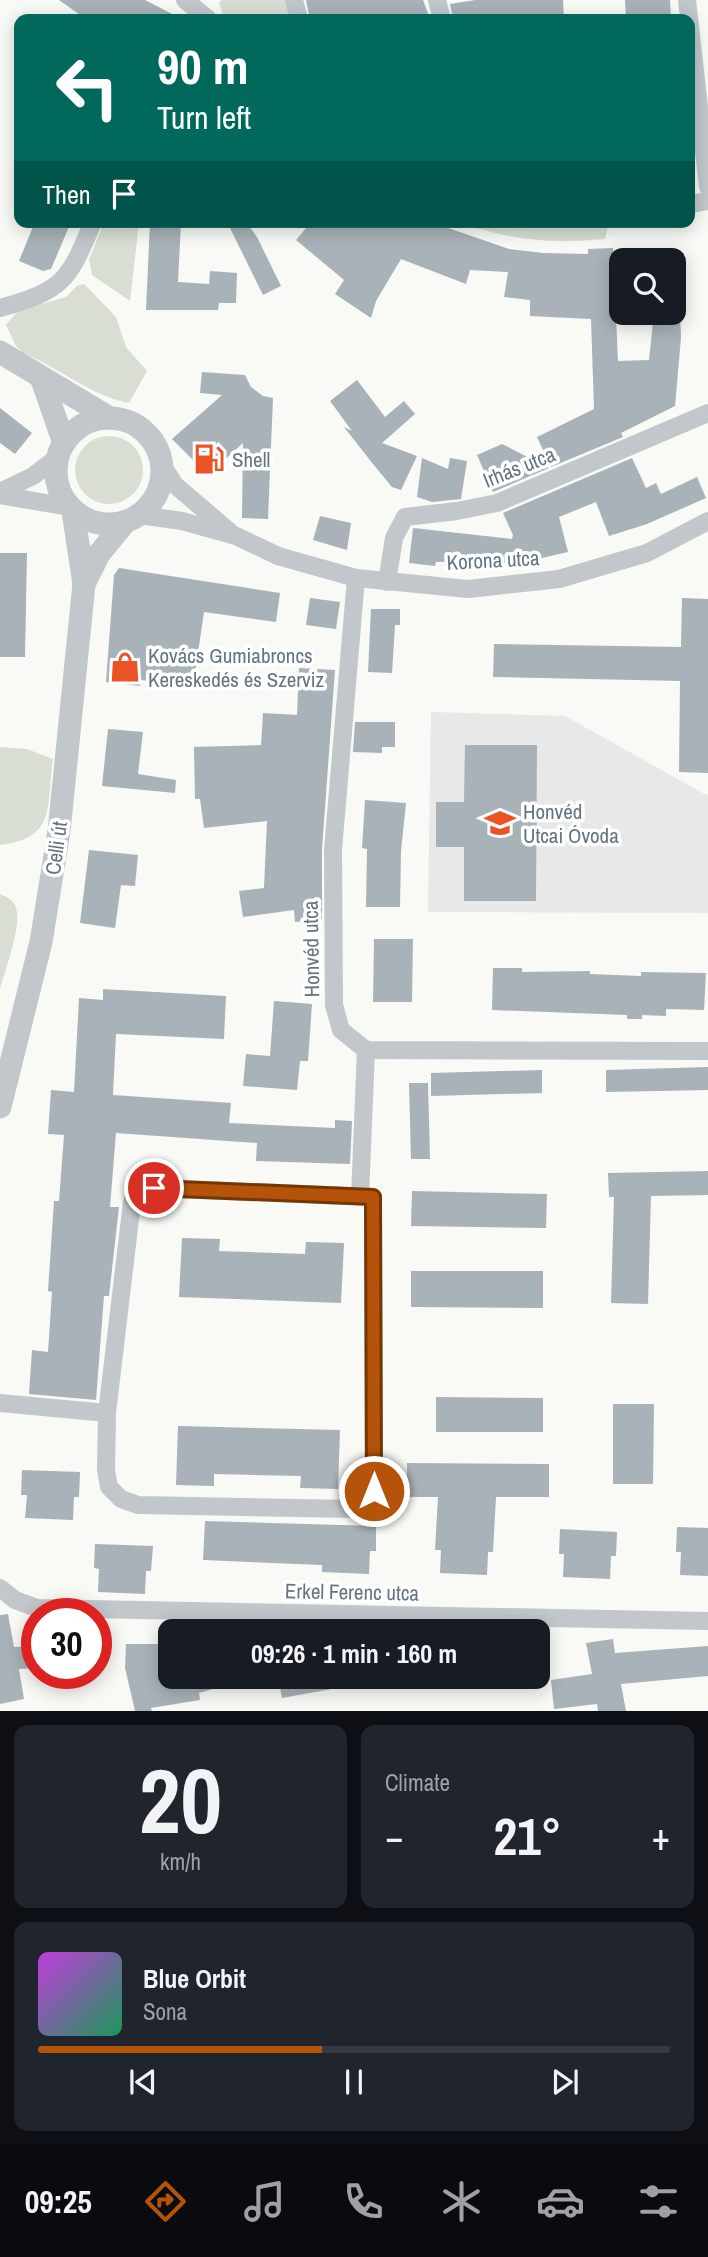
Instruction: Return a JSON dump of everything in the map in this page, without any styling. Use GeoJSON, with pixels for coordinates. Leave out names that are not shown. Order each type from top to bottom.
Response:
{"type":"FeatureCollection","features":[{"type":"Feature","properties":{"kind":"street"},"geometry":{"type":"LineString","coordinates":[[185,0],[202,13]]}},
{"type":"Feature","properties":{"kind":"street"},"geometry":{"type":"LineString","coordinates":[[697,51],[708,187]]}},
{"type":"Feature","properties":{"kind":"street"},"geometry":{"type":"LineString","coordinates":[[0,308],[47,292],[73,269],[90,228]]}},
{"type":"Feature","properties":{"kind":"street"},"geometry":{"type":"LineString","coordinates":[[0,352],[42,380],[67,391],[110,418],[136,425],[148,435],[162,463],[161,483],[153,501],[132,518],[99,524],[71,509],[0,493]]}},
{"type":"Feature","properties":{"kind":"street"},"geometry":{"type":"LineString","coordinates":[[42,380],[61,450],[57,481],[71,509]]}},
{"type":"Feature","properties":{"kind":"street","name":"Irhás utca"},"geometry":{"type":"LineString","coordinates":[[387,582],[394,538],[405,517],[497,503],[708,413]]}},
{"type":"Feature","properties":{"kind":"street"},"geometry":{"type":"LineString","coordinates":[[0,493],[33,477],[84,425],[110,418]]}},
{"type":"Feature","properties":{"kind":"street","name":"Korona utca"},"geometry":{"type":"LineString","coordinates":[[162,463],[175,485],[236,536]]}},
{"type":"Feature","properties":{"kind":"street","name":"Celli út"},"geometry":{"type":"LineString","coordinates":[[0,1107],[41,942],[59,831],[84,583],[71,509]]}},
{"type":"Feature","properties":{"kind":"street","name":"Korona utca"},"geometry":{"type":"LineString","coordinates":[[132,518],[182,521],[236,536],[278,556],[356,578],[468,589],[559,579],[647,553],[708,521]]}},
{"type":"Feature","properties":{"kind":"street","name":"Celli út"},"geometry":{"type":"LineString","coordinates":[[84,583],[99,554],[132,518]]}},
{"type":"Feature","properties":{"kind":"street","name":"Honvéd utca"},"geometry":{"type":"LineString","coordinates":[[356,578],[333,850],[334,1005],[341,1030],[366,1050]]}},
{"type":"Feature","properties":{"kind":"street"},"geometry":{"type":"LineString","coordinates":[[360,1195],[366,1050],[708,1051]]}},
{"type":"Feature","properties":{"kind":"street"},"geometry":{"type":"LineString","coordinates":[[154,1188],[373,1197],[374,1491],[365,1503],[353,1508],[326,1508],[138,1504],[121,1499],[109,1487],[106,1470],[107,1413],[132,1202],[141,1191],[154,1188]]}},
{"type":"Feature","properties":{"kind":"street"},"geometry":{"type":"LineString","coordinates":[[0,1403],[107,1413]]}},
{"type":"Feature","properties":{"kind":"street","name":"Erkel Ferenc utca"},"geometry":{"type":"LineString","coordinates":[[0,1588],[15,1600],[37,1608],[708,1620]]}},
{"type":"Feature","properties":{"kind":"shaded area"},"geometry":{"type":"Polygon","coordinates":[[[222,0],[285,0],[289,14],[223,14],[219,3],[222,0]]]}},
{"type":"Feature","properties":{"kind":"shaded area"},"geometry":{"type":"Polygon","coordinates":[[[102,228],[138,228],[130,301],[92,275],[89,260],[102,228]]]}},
{"type":"Feature","properties":{"kind":"shaded area"},"geometry":{"type":"Polygon","coordinates":[[[478,228],[608,228],[605,239],[565,241],[496,233],[478,228]]]}},
{"type":"Feature","properties":{"kind":"shaded area"},"geometry":{"type":"Polygon","coordinates":[[[84,284],[116,317],[126,347],[147,371],[129,403],[88,388],[23,353],[16,346],[6,325],[18,311],[66,297],[77,286],[84,284]]]}},
{"type":"Feature","properties":{"kind":"shaded area"},"geometry":{"type":"Polygon","coordinates":[[[109,436],[122,439],[133,446],[140,457],[143,470],[140,483],[133,494],[122,501],[109,504],[96,501],[85,494],[78,483],[75,470],[78,457],[85,446],[96,439],[109,436]]]}},
{"type":"Feature","properties":{"kind":"shaded area"},"geometry":{"type":"Polygon","coordinates":[[[431,712],[565,716],[708,796],[708,913],[428,912],[431,712]]]}},
{"type":"Feature","properties":{"kind":"shaded area"},"geometry":{"type":"Polygon","coordinates":[[[0,747],[27,749],[53,759],[48,805],[40,827],[18,841],[0,845],[0,747]]]}},
{"type":"Feature","properties":{"kind":"shaded area"},"geometry":{"type":"Polygon","coordinates":[[[0,894],[14,903],[17,925],[0,989],[0,894]]]}},
{"type":"Feature","properties":{"kind":"building"},"geometry":{"type":"Polygon","coordinates":[[[59,0],[145,0],[172,14],[79,14],[59,0]]]}},
{"type":"Feature","properties":{"kind":"building"},"geometry":{"type":"Polygon","coordinates":[[[306,0],[423,0],[428,14],[309,14],[306,0]]]}},
{"type":"Feature","properties":{"kind":"building"},"geometry":{"type":"Polygon","coordinates":[[[475,0],[563,0],[564,14],[452,14],[450,4],[475,0]]]}},
{"type":"Feature","properties":{"kind":"building"},"geometry":{"type":"Polygon","coordinates":[[[625,0],[670,0],[671,14],[626,14],[625,0]]]}},
{"type":"Feature","properties":{"kind":"building"},"geometry":{"type":"Polygon","coordinates":[[[33,228],[68,228],[51,269],[43,271],[19,261],[33,228]]]}},
{"type":"Feature","properties":{"kind":"building"},"geometry":{"type":"Polygon","coordinates":[[[150,228],[181,228],[178,282],[209,284],[210,271],[237,273],[236,303],[219,303],[218,310],[146,310],[150,228]]]}},
{"type":"Feature","properties":{"kind":"building"},"geometry":{"type":"Polygon","coordinates":[[[230,228],[250,228],[257,237],[281,286],[263,295],[230,228]]]}},
{"type":"Feature","properties":{"kind":"building"},"geometry":{"type":"Polygon","coordinates":[[[306,228],[448,228],[509,249],[588,254],[588,249],[609,248],[609,325],[616,325],[618,361],[649,360],[653,325],[680,325],[675,406],[621,433],[623,437],[551,467],[537,437],[594,409],[591,319],[530,316],[530,300],[504,297],[508,272],[470,270],[466,284],[401,259],[376,301],[371,318],[335,294],[344,280],[296,240],[306,228]]]}},
{"type":"Feature","properties":{"kind":"building","name":"Shell"},"geometry":{"type":"Polygon","coordinates":[[[202,372],[245,375],[251,387],[263,396],[273,398],[268,519],[242,518],[243,443],[208,475],[172,439],[222,395],[200,393],[202,372]]]}},
{"type":"Feature","properties":{"kind":"building"},"geometry":{"type":"Polygon","coordinates":[[[357,380],[385,417],[404,401],[415,414],[382,443],[417,456],[401,490],[392,487],[373,464],[344,427],[352,431],[330,401],[357,380]]]}},
{"type":"Feature","properties":{"kind":"building"},"geometry":{"type":"Polygon","coordinates":[[[0,408],[32,433],[15,454],[0,443],[0,408]]]}},
{"type":"Feature","properties":{"kind":"building"},"geometry":{"type":"Polygon","coordinates":[[[502,444],[549,468],[493,492],[477,455],[502,444]]]}},
{"type":"Feature","properties":{"kind":"building"},"geometry":{"type":"Polygon","coordinates":[[[422,458],[448,469],[450,458],[467,461],[461,499],[432,502],[417,497],[422,458]]]}},
{"type":"Feature","properties":{"kind":"building"},"geometry":{"type":"Polygon","coordinates":[[[632,458],[646,488],[656,483],[661,494],[697,477],[706,498],[647,524],[609,536],[596,502],[559,517],[568,552],[507,566],[470,566],[470,561],[436,562],[435,566],[409,563],[413,528],[512,539],[513,535],[503,513],[632,458]]]}},
{"type":"Feature","properties":{"kind":"building"},"geometry":{"type":"Polygon","coordinates":[[[320,516],[351,523],[347,550],[313,540],[320,516]]]}},
{"type":"Feature","properties":{"kind":"building"},"geometry":{"type":"Polygon","coordinates":[[[0,553],[27,553],[25,657],[0,657],[0,553]]]}},
{"type":"Feature","properties":{"kind":"building"},"geometry":{"type":"Polygon","coordinates":[[[119,568],[280,593],[276,622],[204,612],[193,687],[141,680],[140,686],[106,682],[114,575],[119,568]]]}},
{"type":"Feature","properties":{"kind":"building"},"geometry":{"type":"Polygon","coordinates":[[[310,598],[340,602],[336,629],[306,625],[310,598]]]}},
{"type":"Feature","properties":{"kind":"building"},"geometry":{"type":"Polygon","coordinates":[[[682,598],[708,599],[708,773],[679,772],[680,681],[493,677],[494,644],[681,647],[682,598]]]}},
{"type":"Feature","properties":{"kind":"building"},"geometry":{"type":"Polygon","coordinates":[[[371,609],[400,609],[400,625],[395,625],[392,673],[368,672],[371,609]]]}},
{"type":"Feature","properties":{"kind":"building"},"geometry":{"type":"Polygon","coordinates":[[[299,668],[335,670],[322,849],[322,920],[295,922],[294,910],[243,917],[239,891],[264,888],[267,821],[204,828],[200,799],[195,799],[194,747],[261,745],[263,713],[297,715],[299,668]]]}},
{"type":"Feature","properties":{"kind":"building"},"geometry":{"type":"Polygon","coordinates":[[[355,722],[395,722],[395,747],[382,747],[382,753],[353,752],[355,722]]]}},
{"type":"Feature","properties":{"kind":"building"},"geometry":{"type":"Polygon","coordinates":[[[108,729],[143,732],[138,774],[176,780],[175,793],[102,786],[108,729]]]}},
{"type":"Feature","properties":{"kind":"building"},"geometry":{"type":"Polygon","coordinates":[[[465,745],[537,745],[536,901],[464,901],[464,847],[436,847],[436,802],[464,802],[465,745]]]}},
{"type":"Feature","properties":{"kind":"building"},"geometry":{"type":"Polygon","coordinates":[[[365,800],[406,803],[401,851],[400,907],[366,907],[367,849],[362,848],[365,800]]]}},
{"type":"Feature","properties":{"kind":"building"},"geometry":{"type":"Polygon","coordinates":[[[89,850],[138,855],[135,886],[121,885],[115,928],[80,923],[89,850]]]}},
{"type":"Feature","properties":{"kind":"building"},"geometry":{"type":"Polygon","coordinates":[[[374,939],[413,939],[412,1002],[373,1002],[374,939]]]}},
{"type":"Feature","properties":{"kind":"building"},"geometry":{"type":"Polygon","coordinates":[[[493,968],[522,968],[522,972],[590,971],[590,974],[641,976],[641,972],[706,973],[704,1010],[666,1009],[666,1016],[642,1015],[642,1019],[627,1019],[627,1015],[492,1010],[493,968]]]}},
{"type":"Feature","properties":{"kind":"building"},"geometry":{"type":"Polygon","coordinates":[[[103,989],[226,996],[224,1039],[116,1034],[113,1095],[231,1103],[229,1123],[335,1128],[335,1120],[352,1121],[350,1164],[256,1161],[257,1143],[116,1133],[110,1207],[119,1207],[109,1296],[104,1296],[96,1400],[29,1394],[32,1350],[48,1352],[52,1292],[48,1291],[54,1201],[59,1201],[64,1135],[48,1134],[51,1090],[74,1092],[79,998],[103,1000],[103,989]]]}},
{"type":"Feature","properties":{"kind":"building"},"geometry":{"type":"Polygon","coordinates":[[[274,1001],[312,1004],[308,1061],[300,1061],[297,1090],[243,1086],[246,1054],[270,1056],[274,1001]]]}},
{"type":"Feature","properties":{"kind":"building"},"geometry":{"type":"Polygon","coordinates":[[[708,1067],[708,1090],[606,1092],[606,1070],[708,1067]]]}},
{"type":"Feature","properties":{"kind":"building"},"geometry":{"type":"Polygon","coordinates":[[[542,1070],[542,1093],[431,1096],[431,1073],[542,1070]]]}},
{"type":"Feature","properties":{"kind":"building"},"geometry":{"type":"Polygon","coordinates":[[[409,1083],[428,1083],[430,1159],[411,1159],[409,1083]]]}},
{"type":"Feature","properties":{"kind":"building"},"geometry":{"type":"Polygon","coordinates":[[[708,1171],[708,1195],[651,1196],[648,1304],[611,1303],[614,1197],[609,1197],[608,1173],[708,1171]]]}},
{"type":"Feature","properties":{"kind":"building"},"geometry":{"type":"Polygon","coordinates":[[[412,1191],[547,1194],[546,1228],[411,1226],[412,1191]]]}},
{"type":"Feature","properties":{"kind":"building"},"geometry":{"type":"Polygon","coordinates":[[[182,1238],[220,1239],[219,1251],[305,1254],[306,1242],[344,1243],[341,1303],[179,1297],[182,1238]]]}},
{"type":"Feature","properties":{"kind":"building"},"geometry":{"type":"Polygon","coordinates":[[[411,1271],[543,1271],[543,1308],[411,1307],[411,1271]]]}},
{"type":"Feature","properties":{"kind":"building"},"geometry":{"type":"Polygon","coordinates":[[[436,1397],[543,1398],[543,1432],[436,1432],[436,1397]]]}},
{"type":"Feature","properties":{"kind":"building"},"geometry":{"type":"Polygon","coordinates":[[[613,1404],[654,1404],[653,1484],[613,1484],[613,1404]]]}},
{"type":"Feature","properties":{"kind":"building"},"geometry":{"type":"Polygon","coordinates":[[[178,1426],[340,1430],[338,1489],[300,1488],[301,1476],[214,1474],[214,1486],[176,1485],[178,1426]]]}},
{"type":"Feature","properties":{"kind":"building"},"geometry":{"type":"Polygon","coordinates":[[[407,1463],[549,1464],[549,1497],[496,1497],[493,1552],[488,1552],[487,1575],[440,1573],[441,1550],[435,1550],[438,1497],[407,1497],[407,1463]]]}},
{"type":"Feature","properties":{"kind":"building"},"geometry":{"type":"Polygon","coordinates":[[[22,1470],[80,1472],[79,1497],[74,1497],[73,1520],[25,1518],[27,1495],[21,1495],[22,1470]]]}},
{"type":"Feature","properties":{"kind":"building"},"geometry":{"type":"Polygon","coordinates":[[[205,1521],[376,1526],[376,1551],[370,1551],[369,1574],[322,1572],[322,1565],[203,1560],[205,1521]]]}},
{"type":"Feature","properties":{"kind":"building"},"geometry":{"type":"Polygon","coordinates":[[[677,1527],[708,1528],[708,1576],[680,1575],[681,1552],[676,1552],[677,1527]]]}},
{"type":"Feature","properties":{"kind":"building"},"geometry":{"type":"Polygon","coordinates":[[[560,1529],[617,1532],[616,1556],[611,1556],[610,1579],[563,1577],[564,1554],[559,1554],[560,1529]]]}},
{"type":"Feature","properties":{"kind":"building"},"geometry":{"type":"Polygon","coordinates":[[[95,1544],[153,1546],[151,1571],[146,1571],[145,1594],[98,1592],[99,1569],[94,1568],[95,1544]]]}},
{"type":"Feature","properties":{"kind":"building"},"geometry":{"type":"Polygon","coordinates":[[[8,1614],[14,1647],[21,1647],[19,1669],[24,1699],[0,1704],[0,1615],[8,1614]]]}},
{"type":"Feature","properties":{"kind":"building"},"geometry":{"type":"Polygon","coordinates":[[[613,1639],[615,1653],[708,1646],[708,1676],[621,1684],[626,1711],[598,1711],[597,1704],[554,1709],[551,1680],[592,1674],[586,1643],[613,1639]]]}},
{"type":"Feature","properties":{"kind":"building"},"geometry":{"type":"Polygon","coordinates":[[[126,1644],[158,1644],[158,1689],[213,1689],[199,1693],[200,1700],[151,1708],[152,1711],[135,1711],[125,1668],[126,1644]]]}},
{"type":"Feature","properties":{"kind":"building"},"geometry":{"type":"Polygon","coordinates":[[[280,1689],[332,1689],[282,1698],[280,1689]]]}},
{"type":"Feature","properties":{"kind":"place","name":"Shell"},"geometry":{"type":"Point","coordinates":[209,459]}},
{"type":"Feature","properties":{"kind":"place","name":"Kovács Gumiabroncs Kereskedés és Szerviz"},"geometry":{"type":"Point","coordinates":[125,667]}},
{"type":"Feature","properties":{"kind":"place","name":"Honvéd Utcai Óvoda"},"geometry":{"type":"Point","coordinates":[500,823]}},
{"type":"Feature","properties":{"kind":"route"},"geometry":{"type":"LineString","coordinates":[[154,1188],[373,1197],[374,1491]]}}]}
